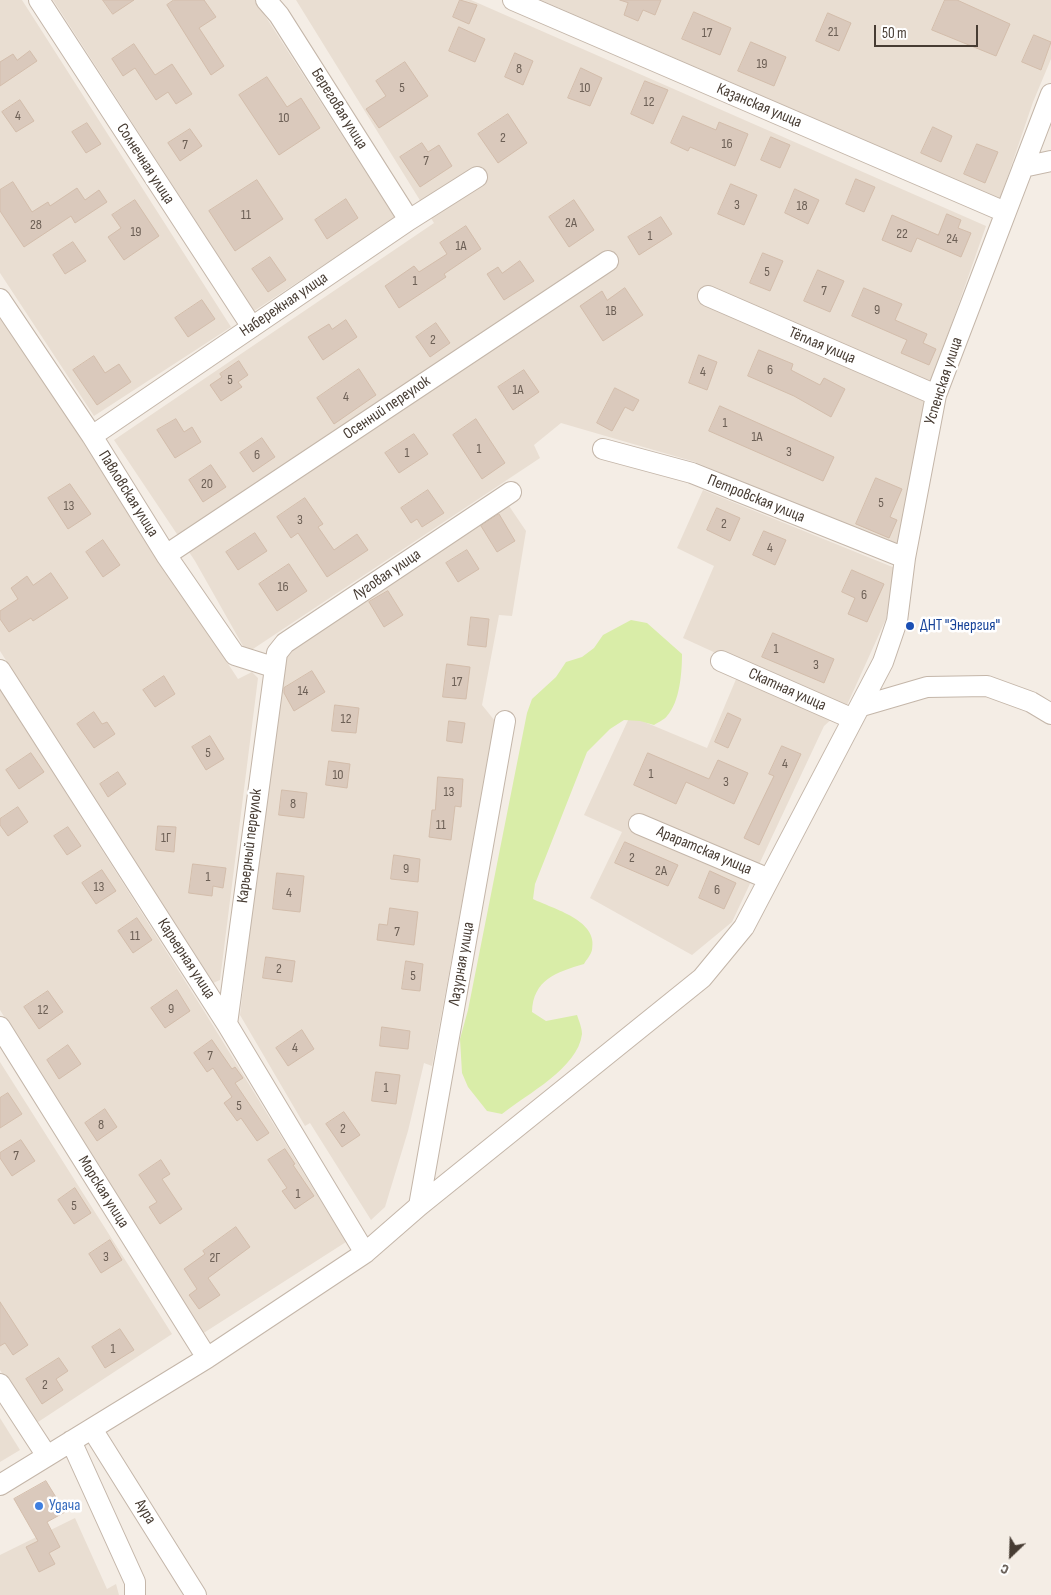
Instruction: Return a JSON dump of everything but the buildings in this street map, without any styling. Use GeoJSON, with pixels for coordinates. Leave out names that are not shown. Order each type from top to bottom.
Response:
{"type":"FeatureCollection","features":[{"type":"Feature","properties":{"kind":"street","name":"Солнечная улица"},"geometry":{"type":"LineString","coordinates":[[38,0],[252,327]]}},
{"type":"Feature","properties":{"kind":"street","name":"Береговая улица"},"geometry":{"type":"LineString","coordinates":[[266,0],[279,15],[409,220]]}},
{"type":"Feature","properties":{"kind":"street","name":"Казанская улица"},"geometry":{"type":"LineString","coordinates":[[513,0],[1005,212]]}},
{"type":"Feature","properties":{"kind":"street","name":"Успенская улица"},"geometry":{"type":"LineString","coordinates":[[0,1486],[207,1358],[365,1253],[419,1206],[702,978],[744,927],[884,662],[897,621],[905,558],[936,395],[1051,94]]}},
{"type":"Feature","properties":{"kind":"street"},"geometry":{"type":"LineString","coordinates":[[1023,167],[1051,161]]}},
{"type":"Feature","properties":{"kind":"street","name":"Набережная улица"},"geometry":{"type":"LineString","coordinates":[[92,436],[409,220],[477,177]]}},
{"type":"Feature","properties":{"kind":"street","name":"Осенний переулок"},"geometry":{"type":"LineString","coordinates":[[166,556],[608,261]]}},
{"type":"Feature","properties":{"kind":"street","name":"Тёплая улица"},"geometry":{"type":"LineString","coordinates":[[708,296],[936,395]]}},
{"type":"Feature","properties":{"kind":"street","name":"Павловская улица"},"geometry":{"type":"LineString","coordinates":[[0,299],[92,436],[166,556],[235,655],[273,667]]}},
{"type":"Feature","properties":{"kind":"street","name":"Петровская улица"},"geometry":{"type":"LineString","coordinates":[[603,449],[692,474],[905,558]]}},
{"type":"Feature","properties":{"kind":"street","name":"Луговая улица"},"geometry":{"type":"LineString","coordinates":[[273,667],[277,653],[285,642],[511,492]]}},
{"type":"Feature","properties":{"kind":"street","name":"Скатная улица"},"geometry":{"type":"LineString","coordinates":[[721,661],[857,712]]}},
{"type":"Feature","properties":{"kind":"street","name":"Карьерный переулок"},"geometry":{"type":"LineString","coordinates":[[227,1024],[273,667]]}},
{"type":"Feature","properties":{"kind":"street","name":"Карьерная улица"},"geometry":{"type":"LineString","coordinates":[[0,670],[227,1024],[365,1253]]}},
{"type":"Feature","properties":{"kind":"street"},"geometry":{"type":"LineString","coordinates":[[857,712],[927,687],[987,686],[1031,702],[1051,714]]}},
{"type":"Feature","properties":{"kind":"street","name":"Лазурная улица"},"geometry":{"type":"LineString","coordinates":[[419,1206],[505,721]]}},
{"type":"Feature","properties":{"kind":"street","name":"Араратская улица"},"geometry":{"type":"LineString","coordinates":[[639,824],[769,879]]}},
{"type":"Feature","properties":{"kind":"street","name":"Морская улица"},"geometry":{"type":"LineString","coordinates":[[0,1027],[207,1358]]}},
{"type":"Feature","properties":{"kind":"street"},"geometry":{"type":"LineString","coordinates":[[0,1384],[47,1456]]}},
{"type":"Feature","properties":{"kind":"street","name":"Аура"},"geometry":{"type":"LineString","coordinates":[[92,1430],[196,1595]]}},
{"type":"Feature","properties":{"kind":"street"},"geometry":{"type":"LineString","coordinates":[[71,1441],[135,1582],[136,1595]]}},
{"type":"Feature","properties":{"kind":"shaded area"},"geometry":{"type":"Polygon","coordinates":[[[0,0],[22,0],[231,327],[94,416],[0,273],[0,0]]]}},
{"type":"Feature","properties":{"kind":"shaded area"},"geometry":{"type":"Polygon","coordinates":[[[53,0],[255,0],[395,218],[254,311],[53,0]]]}},
{"type":"Feature","properties":{"kind":"shaded area"},"geometry":{"type":"Polygon","coordinates":[[[296,0],[471,0],[986,226],[934,374],[897,547],[695,462],[561,423],[534,445],[540,458],[247,653],[195,561],[114,440],[434,223],[296,0]]]}},
{"type":"Feature","properties":{"kind":"shaded area"},"geometry":{"type":"Polygon","coordinates":[[[541,0],[1051,0],[1051,59],[1033,102],[1000,199],[541,0]]]}},
{"type":"Feature","properties":{"kind":"shaded area"},"geometry":{"type":"Polygon","coordinates":[[[0,315],[238,679],[252,672],[258,678],[220,980],[213,983],[0,651],[0,315]]]}},
{"type":"Feature","properties":{"kind":"shaded area"},"geometry":{"type":"Polygon","coordinates":[[[703,490],[895,568],[886,619],[847,705],[824,726],[732,922],[692,955],[590,898],[622,832],[584,815],[630,716],[707,748],[742,665],[683,638],[714,566],[677,548],[703,490]]]}},
{"type":"Feature","properties":{"kind":"shaded area"},"geometry":{"type":"Polygon","coordinates":[[[507,503],[526,531],[512,616],[499,615],[482,705],[495,721],[432,1066],[424,1063],[408,1131],[385,1207],[371,1220],[310,1123],[305,1126],[240,1015],[281,664],[287,653],[507,503]]]}},
{"type":"Feature","properties":{"kind":"shaded area"},"geometry":{"type":"Polygon","coordinates":[[[0,689],[204,1011],[346,1242],[202,1334],[0,1010],[0,689]]]}},
{"type":"Feature","properties":{"kind":"shaded area"},"geometry":{"type":"Polygon","coordinates":[[[0,1062],[172,1334],[35,1424],[0,1370],[0,1062]]]}},
{"type":"Feature","properties":{"kind":"shaded area"},"geometry":{"type":"Polygon","coordinates":[[[0,1418],[20,1450],[0,1462],[0,1418]]]}},
{"type":"Feature","properties":{"kind":"shaded area"},"geometry":{"type":"Polygon","coordinates":[[[75,1518],[107,1589],[116,1584],[119,1595],[0,1595],[0,1555],[75,1518]]]}},
{"type":"Feature","properties":{"kind":"green space"},"geometry":{"type":"Polygon","coordinates":[[[631,620],[647,623],[682,654],[681,678],[675,703],[666,717],[654,725],[640,721],[624,720],[610,729],[587,752],[535,884],[533,899],[573,917],[589,931],[592,940],[592,950],[584,964],[564,970],[548,979],[537,992],[533,1001],[532,1012],[546,1021],[577,1015],[582,1034],[571,1058],[550,1079],[502,1114],[487,1111],[468,1087],[462,1073],[460,1039],[468,1010],[527,713],[532,699],[556,677],[566,662],[582,657],[594,648],[603,635],[631,620]]]}},
{"type":"Feature","properties":{"kind":"place","name":"ДНТ \"Энергия\""},"geometry":{"type":"Point","coordinates":[910,626]}},
{"type":"Feature","properties":{"kind":"place","name":"Удача"},"geometry":{"type":"Point","coordinates":[39,1506]}}]}
